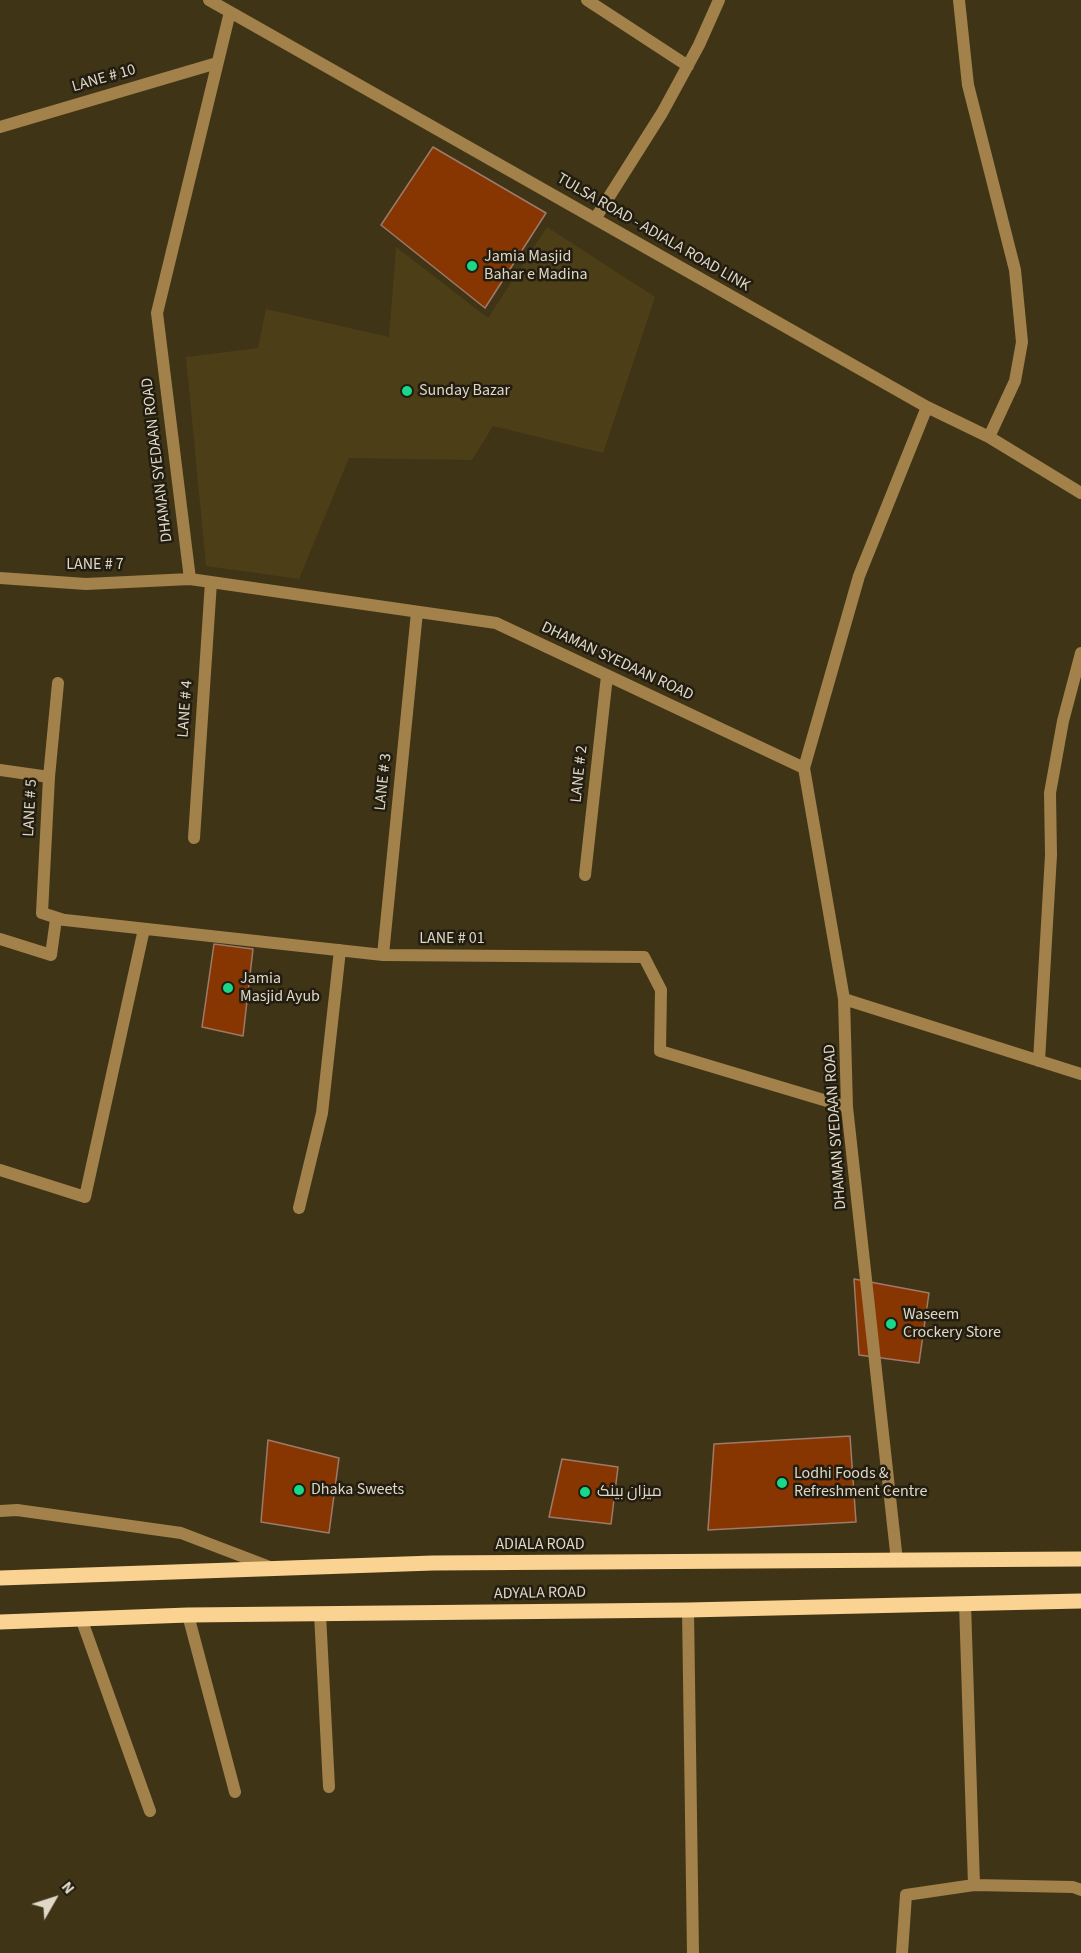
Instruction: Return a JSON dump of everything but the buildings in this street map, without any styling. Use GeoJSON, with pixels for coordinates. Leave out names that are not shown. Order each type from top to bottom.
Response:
{"type":"FeatureCollection","features":[{"type":"Feature","properties":{"kind":"main road","name":"ADIALA ROAD"},"geometry":{"type":"LineString","coordinates":[[0,1578],[433,1563],[1081,1559]]}},
{"type":"Feature","properties":{"kind":"main road","name":"ADYALA ROAD"},"geometry":{"type":"LineString","coordinates":[[0,1622],[188,1615],[688,1610],[1081,1601]]}},
{"type":"Feature","properties":{"kind":"street","name":"TULSA ROAD - ADIALA ROAD LINK"},"geometry":{"type":"LineString","coordinates":[[209,0],[927,407],[989,437],[1081,493]]}},
{"type":"Feature","properties":{"kind":"street"},"geometry":{"type":"LineString","coordinates":[[587,0],[688,66]]}},
{"type":"Feature","properties":{"kind":"street"},"geometry":{"type":"LineString","coordinates":[[595,219],[662,113],[688,66],[719,0]]}},
{"type":"Feature","properties":{"kind":"street"},"geometry":{"type":"LineString","coordinates":[[959,0],[968,85],[1015,270],[1022,342],[1015,381],[989,437]]}},
{"type":"Feature","properties":{"kind":"street","name":"DHAMAN SYEDAAN ROAD"},"geometry":{"type":"LineString","coordinates":[[230,12],[157,313],[190,579],[496,623],[804,768],[844,999],[847,1107],[897,1561]]}},
{"type":"Feature","properties":{"kind":"street","name":"LANE # 10"},"geometry":{"type":"LineString","coordinates":[[0,127],[217,63]]}},
{"type":"Feature","properties":{"kind":"street"},"geometry":{"type":"LineString","coordinates":[[804,768],[859,576],[927,407]]}},
{"type":"Feature","properties":{"kind":"street","name":"LANE # 7"},"geometry":{"type":"LineString","coordinates":[[0,578],[86,584],[190,579]]}},
{"type":"Feature","properties":{"kind":"street","name":"LANE # 4"},"geometry":{"type":"LineString","coordinates":[[194,838],[211,582]]}},
{"type":"Feature","properties":{"kind":"street","name":"LANE # 3"},"geometry":{"type":"LineString","coordinates":[[383,955],[417,612]]}},
{"type":"Feature","properties":{"kind":"street"},"geometry":{"type":"LineString","coordinates":[[1039,1061],[1051,855],[1050,793],[1063,721],[1081,653]]}},
{"type":"Feature","properties":{"kind":"street","name":"LANE # 2"},"geometry":{"type":"LineString","coordinates":[[585,875],[608,676]]}},
{"type":"Feature","properties":{"kind":"street","name":"LANE # 5"},"geometry":{"type":"LineString","coordinates":[[58,683],[49,777],[42,913],[64,920]]}},
{"type":"Feature","properties":{"kind":"street"},"geometry":{"type":"LineString","coordinates":[[0,770],[49,777]]}},
{"type":"Feature","properties":{"kind":"street"},"geometry":{"type":"LineString","coordinates":[[0,939],[51,955],[56,920],[64,920]]}},
{"type":"Feature","properties":{"kind":"street","name":"LANE # 01"},"geometry":{"type":"LineString","coordinates":[[64,920],[383,955],[644,957],[661,990],[660,1051],[847,1107]]}},
{"type":"Feature","properties":{"kind":"street"},"geometry":{"type":"LineString","coordinates":[[0,1170],[85,1197],[144,929]]}},
{"type":"Feature","properties":{"kind":"street"},"geometry":{"type":"LineString","coordinates":[[299,1208],[322,1113],[340,950]]}},
{"type":"Feature","properties":{"kind":"street"},"geometry":{"type":"LineString","coordinates":[[844,999],[1081,1074]]}},
{"type":"Feature","properties":{"kind":"street"},"geometry":{"type":"LineString","coordinates":[[0,1511],[17,1510],[181,1533],[274,1568]]}},
{"type":"Feature","properties":{"kind":"street"},"geometry":{"type":"LineString","coordinates":[[965,1603],[974,1885]]}},
{"type":"Feature","properties":{"kind":"street"},"geometry":{"type":"LineString","coordinates":[[688,1610],[693,1953]]}},
{"type":"Feature","properties":{"kind":"street"},"geometry":{"type":"LineString","coordinates":[[320,1614],[329,1787]]}},
{"type":"Feature","properties":{"kind":"street"},"geometry":{"type":"LineString","coordinates":[[188,1615],[235,1792]]}},
{"type":"Feature","properties":{"kind":"street"},"geometry":{"type":"LineString","coordinates":[[81,1618],[150,1810]]}},
{"type":"Feature","properties":{"kind":"street"},"geometry":{"type":"LineString","coordinates":[[902,1953],[906,1895],[974,1885],[1073,1887],[1081,1890]]}},
{"type":"Feature","properties":{"kind":"shaded area","name":"Sunday Bazar"},"geometry":{"type":"Polygon","coordinates":[[[547,227],[655,297],[603,453],[493,426],[472,460],[349,458],[299,579],[206,566],[186,357],[258,348],[266,309],[389,337],[396,247],[488,318],[547,227]]]}},
{"type":"Feature","properties":{"kind":"place","name":"Jamia Masjid Bahar e Madina"},"geometry":{"type":"Point","coordinates":[472,266]}},
{"type":"Feature","properties":{"kind":"place","name":"Sunday Bazar"},"geometry":{"type":"Point","coordinates":[407,391]}},
{"type":"Feature","properties":{"kind":"place","name":"Jamia Masjid Ayub"},"geometry":{"type":"Point","coordinates":[228,988]}},
{"type":"Feature","properties":{"kind":"place","name":"Waseem Crockery Store"},"geometry":{"type":"Point","coordinates":[891,1324]}},
{"type":"Feature","properties":{"kind":"place","name":"Lodhi Foods & Refreshment Centre"},"geometry":{"type":"Point","coordinates":[782,1483]}},
{"type":"Feature","properties":{"kind":"place","name":"Dhaka Sweets"},"geometry":{"type":"Point","coordinates":[299,1490]}},
{"type":"Feature","properties":{"kind":"place","name":"میزان بینک"},"geometry":{"type":"Point","coordinates":[585,1492]}}]}
